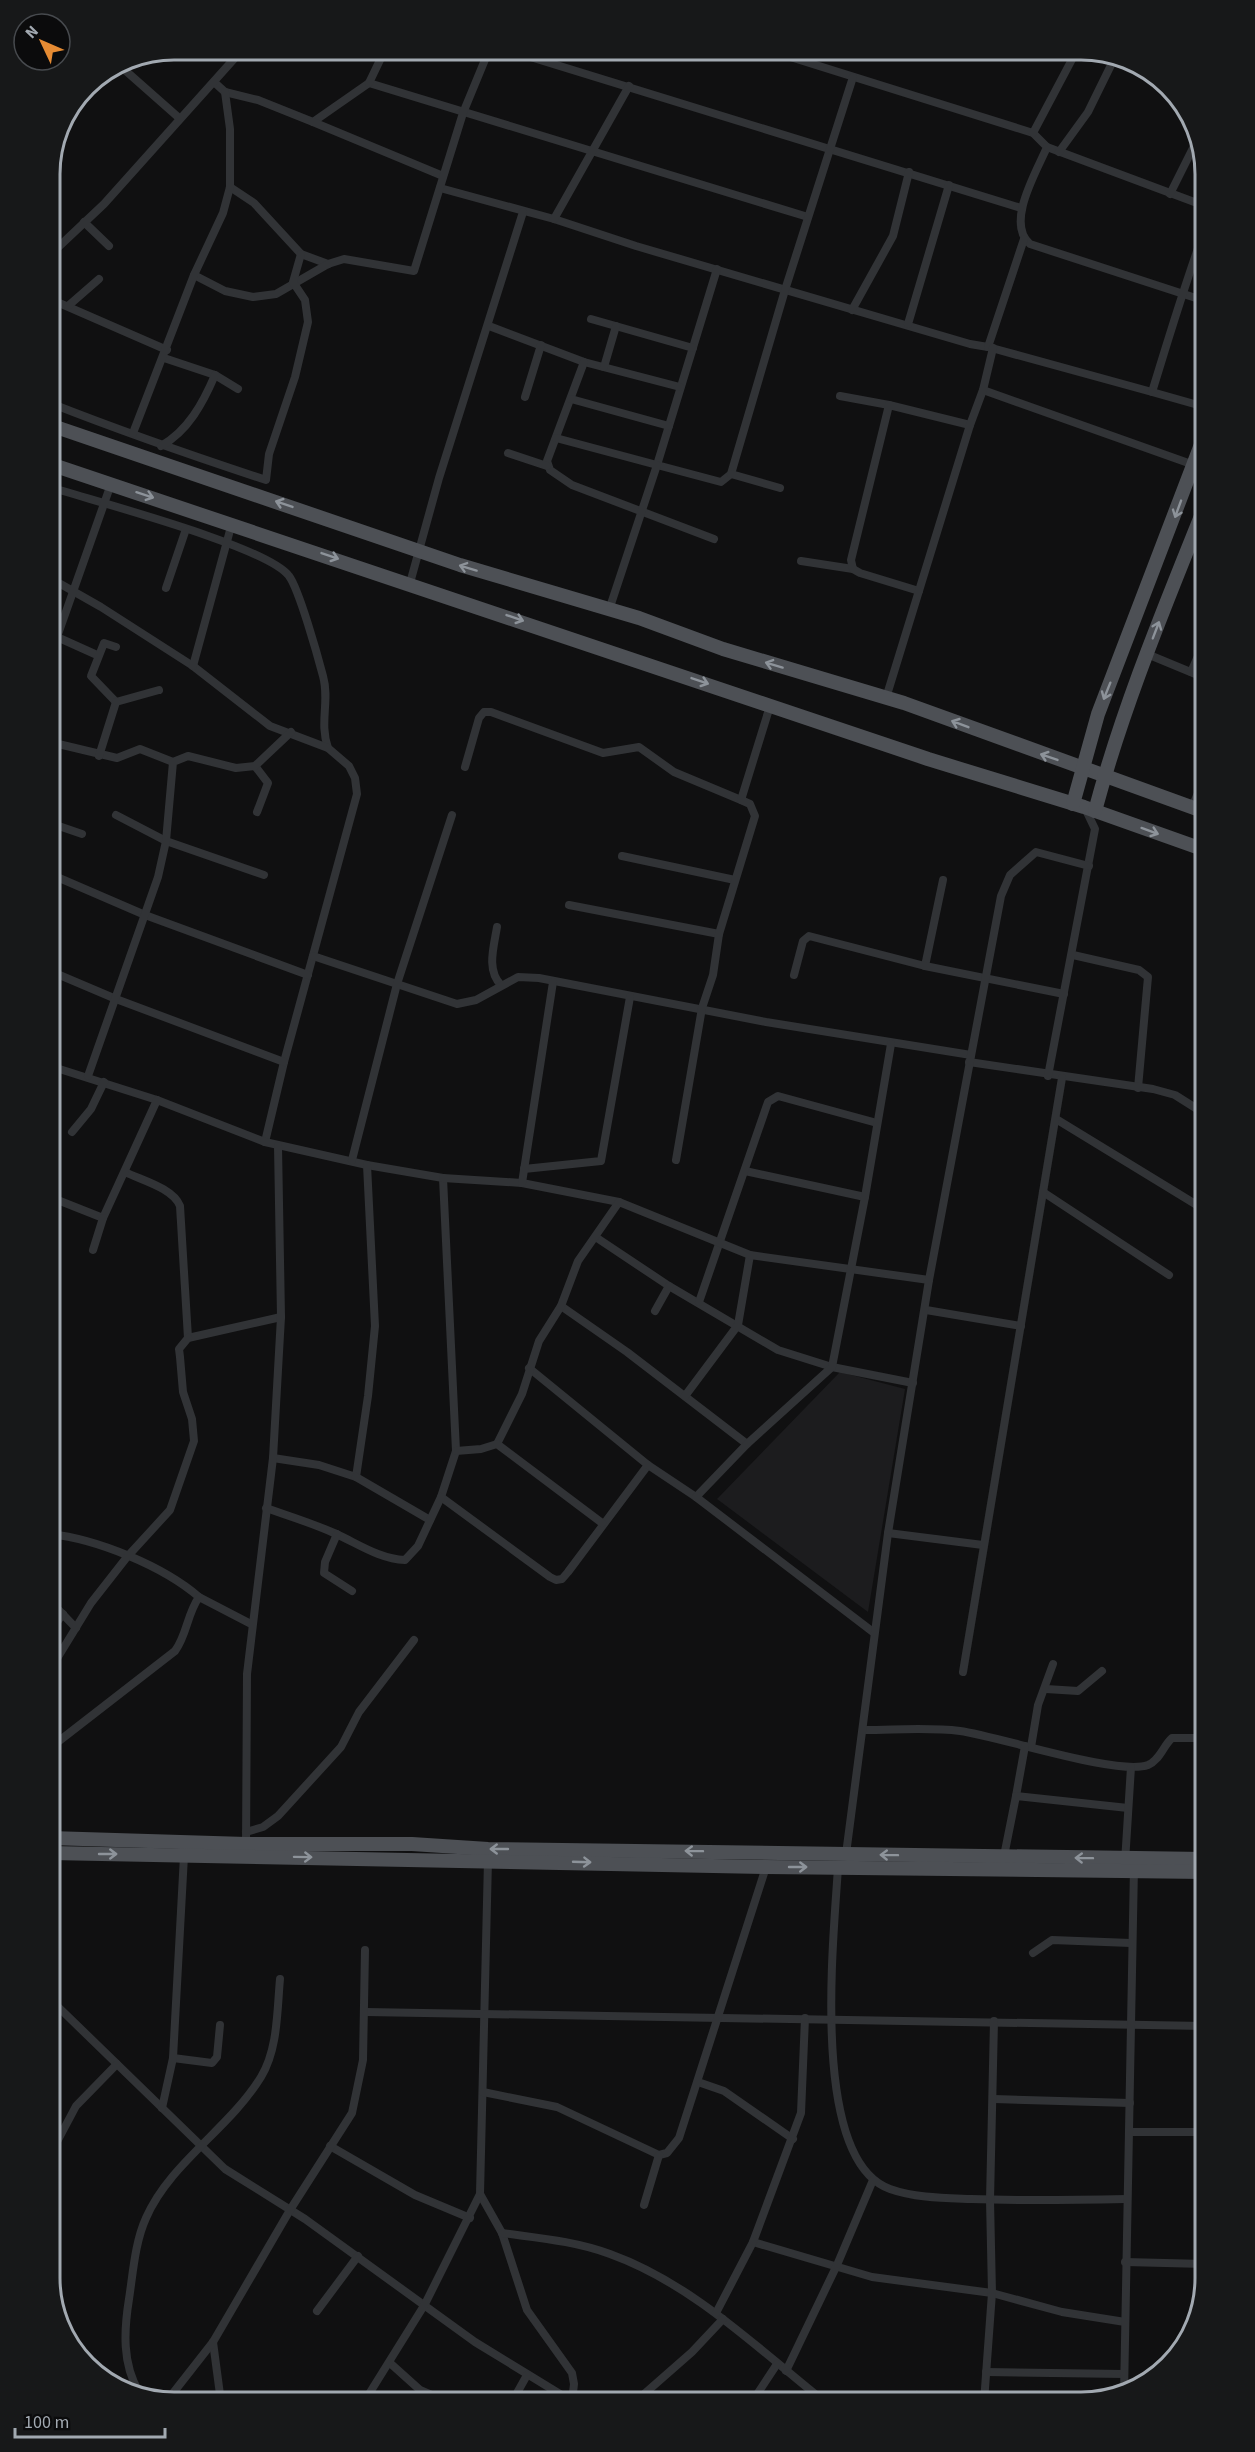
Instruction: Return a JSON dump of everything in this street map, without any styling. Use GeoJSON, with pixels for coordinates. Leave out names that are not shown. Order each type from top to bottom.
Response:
{"type":"FeatureCollection","features":[{"type":"Feature","properties":{"kind":"main road"},"geometry":{"type":"LineString","coordinates":[[60,428],[419,550],[723,649],[886,698],[1195,808]]}},
{"type":"Feature","properties":{"kind":"main road"},"geometry":{"type":"LineString","coordinates":[[1084,807],[1083,769],[1098,714],[1194,465]]}},
{"type":"Feature","properties":{"kind":"main road"},"geometry":{"type":"LineString","coordinates":[[60,467],[232,523],[770,706],[1084,807],[1195,846]]}},
{"type":"Feature","properties":{"kind":"main road"},"geometry":{"type":"LineString","coordinates":[[1084,807],[1104,776],[1147,654],[1195,534]]}},
{"type":"Feature","properties":{"kind":"main road"},"geometry":{"type":"LineString","coordinates":[[60,1838],[246,1844],[1004,1856],[1195,1871]]}},
{"type":"Feature","properties":{"kind":"main road"},"geometry":{"type":"LineString","coordinates":[[60,1853],[184,1856],[246,1844],[488,1860],[766,1868],[1129,1864],[1195,1860]]}},
{"type":"Feature","properties":{"kind":"street"},"geometry":{"type":"LineString","coordinates":[[60,245],[233,60]]}},
{"type":"Feature","properties":{"kind":"street"},"geometry":{"type":"LineString","coordinates":[[313,122],[369,83],[380,60]]}},
{"type":"Feature","properties":{"kind":"street"},"geometry":{"type":"LineString","coordinates":[[194,275],[225,291],[253,297],[276,294],[293,282],[328,264],[344,259],[414,272],[463,113],[485,60]]}},
{"type":"Feature","properties":{"kind":"street"},"geometry":{"type":"LineString","coordinates":[[542,60],[831,147],[1021,208]]}},
{"type":"Feature","properties":{"kind":"street"},"geometry":{"type":"LineString","coordinates":[[799,60],[1033,134],[1042,139],[1047,147],[1195,202]]}},
{"type":"Feature","properties":{"kind":"street"},"geometry":{"type":"LineString","coordinates":[[1033,134],[1072,60]]}},
{"type":"Feature","properties":{"kind":"street"},"geometry":{"type":"LineString","coordinates":[[1059,152],[1088,112],[1111,64]]}},
{"type":"Feature","properties":{"kind":"street"},"geometry":{"type":"LineString","coordinates":[[126,71],[178,117]]}},
{"type":"Feature","properties":{"kind":"street"},"geometry":{"type":"LineString","coordinates":[[556,438],[721,482],[731,474],[785,290],[853,77]]}},
{"type":"Feature","properties":{"kind":"street"},"geometry":{"type":"LineString","coordinates":[[214,82],[225,92],[258,100],[443,176]]}},
{"type":"Feature","properties":{"kind":"street"},"geometry":{"type":"LineString","coordinates":[[369,83],[808,217]]}},
{"type":"Feature","properties":{"kind":"street"},"geometry":{"type":"LineString","coordinates":[[554,219],[629,86]]}},
{"type":"Feature","properties":{"kind":"street"},"geometry":{"type":"LineString","coordinates":[[133,433],[166,354],[194,275],[219,224],[230,187],[230,129],[225,92]]}},
{"type":"Feature","properties":{"kind":"street"},"geometry":{"type":"LineString","coordinates":[[1047,147],[1021,208],[1021,233],[1024,239],[1030,244],[1195,297]]}},
{"type":"Feature","properties":{"kind":"street"},"geometry":{"type":"LineString","coordinates":[[1170,194],[1192,149]]}},
{"type":"Feature","properties":{"kind":"street"},"geometry":{"type":"LineString","coordinates":[[852,310],[893,236],[909,172]]}},
{"type":"Feature","properties":{"kind":"street"},"geometry":{"type":"LineString","coordinates":[[908,324],[950,185]]}},
{"type":"Feature","properties":{"kind":"street"},"geometry":{"type":"LineString","coordinates":[[230,187],[254,203],[301,254],[328,264]]}},
{"type":"Feature","properties":{"kind":"street"},"geometry":{"type":"LineString","coordinates":[[440,188],[523,213],[554,219],[636,246],[970,344],[991,347],[1195,404]]}},
{"type":"Feature","properties":{"kind":"street"},"geometry":{"type":"LineString","coordinates":[[410,583],[523,213]]}},
{"type":"Feature","properties":{"kind":"street"},"geometry":{"type":"LineString","coordinates":[[84,222],[109,246]]}},
{"type":"Feature","properties":{"kind":"street"},"geometry":{"type":"LineString","coordinates":[[886,698],[970,425],[983,390],[991,347],[1024,239]]}},
{"type":"Feature","properties":{"kind":"street"},"geometry":{"type":"LineString","coordinates":[[60,407],[133,433],[161,446],[185,451],[266,480],[268,454],[295,377],[308,322],[305,300],[293,282],[301,254]]}},
{"type":"Feature","properties":{"kind":"street"},"geometry":{"type":"LineString","coordinates":[[1152,392],[1178,312],[1181,293],[1195,257]]}},
{"type":"Feature","properties":{"kind":"street"},"geometry":{"type":"LineString","coordinates":[[609,610],[657,465],[717,269]]}},
{"type":"Feature","properties":{"kind":"street"},"geometry":{"type":"LineString","coordinates":[[68,306],[99,279]]}},
{"type":"Feature","properties":{"kind":"street"},"geometry":{"type":"LineString","coordinates":[[60,303],[215,375],[238,388]]}},
{"type":"Feature","properties":{"kind":"street"},"geometry":{"type":"LineString","coordinates":[[591,319],[693,348]]}},
{"type":"Feature","properties":{"kind":"street"},"geometry":{"type":"LineString","coordinates":[[489,326],[584,362],[680,387]]}},
{"type":"Feature","properties":{"kind":"street"},"geometry":{"type":"LineString","coordinates":[[604,367],[616,326]]}},
{"type":"Feature","properties":{"kind":"street"},"geometry":{"type":"LineString","coordinates":[[525,397],[540,345]]}},
{"type":"Feature","properties":{"kind":"street"},"geometry":{"type":"LineString","coordinates":[[547,466],[584,362]]}},
{"type":"Feature","properties":{"kind":"street"},"geometry":{"type":"LineString","coordinates":[[161,446],[176,438],[188,423],[215,375]]}},
{"type":"Feature","properties":{"kind":"street"},"geometry":{"type":"LineString","coordinates":[[983,390],[1194,465]]}},
{"type":"Feature","properties":{"kind":"street"},"geometry":{"type":"LineString","coordinates":[[840,396],[889,405],[970,425]]}},
{"type":"Feature","properties":{"kind":"street"},"geometry":{"type":"LineString","coordinates":[[571,399],[669,426]]}},
{"type":"Feature","properties":{"kind":"street"},"geometry":{"type":"LineString","coordinates":[[853,569],[851,560],[889,405]]}},
{"type":"Feature","properties":{"kind":"street"},"geometry":{"type":"LineString","coordinates":[[508,453],[547,466],[572,484],[714,539]]}},
{"type":"Feature","properties":{"kind":"street"},"geometry":{"type":"LineString","coordinates":[[731,474],[780,488]]}},
{"type":"Feature","properties":{"kind":"street"},"geometry":{"type":"LineString","coordinates":[[60,629],[111,484]]}},
{"type":"Feature","properties":{"kind":"street"},"geometry":{"type":"LineString","coordinates":[[60,490],[228,542],[282,568],[294,584],[323,676],[325,710],[322,722],[328,748]]}},
{"type":"Feature","properties":{"kind":"street"},"geometry":{"type":"LineString","coordinates":[[193,666],[232,523]]}},
{"type":"Feature","properties":{"kind":"street"},"geometry":{"type":"LineString","coordinates":[[166,588],[186,529]]}},
{"type":"Feature","properties":{"kind":"street"},"geometry":{"type":"LineString","coordinates":[[801,561],[853,569],[919,591]]}},
{"type":"Feature","properties":{"kind":"street"},"geometry":{"type":"LineString","coordinates":[[60,585],[101,607],[193,666],[270,726],[291,732],[328,748],[349,766],[355,778],[357,794],[284,1062],[265,1142]]}},
{"type":"Feature","properties":{"kind":"street"},"geometry":{"type":"LineString","coordinates":[[60,638],[98,655]]}},
{"type":"Feature","properties":{"kind":"street"},"geometry":{"type":"LineString","coordinates":[[116,647],[104,643],[91,676],[116,702]]}},
{"type":"Feature","properties":{"kind":"street"},"geometry":{"type":"LineString","coordinates":[[1147,654],[1195,674]]}},
{"type":"Feature","properties":{"kind":"street"},"geometry":{"type":"LineString","coordinates":[[1191,672],[1195,663]]}},
{"type":"Feature","properties":{"kind":"street"},"geometry":{"type":"LineString","coordinates":[[116,702],[159,690]]}},
{"type":"Feature","properties":{"kind":"street"},"geometry":{"type":"LineString","coordinates":[[99,756],[116,702]]}},
{"type":"Feature","properties":{"kind":"street"},"geometry":{"type":"LineString","coordinates":[[741,800],[770,706]]}},
{"type":"Feature","properties":{"kind":"street"},"geometry":{"type":"LineString","coordinates":[[465,767],[479,718],[484,712],[491,712],[603,753],[639,747],[674,772],[750,804],[755,816],[719,934],[713,975],[702,1008],[676,1160]]}},
{"type":"Feature","properties":{"kind":"street"},"geometry":{"type":"LineString","coordinates":[[270,726],[275,746]]}},
{"type":"Feature","properties":{"kind":"street"},"geometry":{"type":"LineString","coordinates":[[60,745],[117,759],[140,749],[172,762],[188,756],[236,768],[255,766],[291,732]]}},
{"type":"Feature","properties":{"kind":"street"},"geometry":{"type":"LineString","coordinates":[[88,1076],[158,877],[166,841],[172,762]]}},
{"type":"Feature","properties":{"kind":"street"},"geometry":{"type":"LineString","coordinates":[[255,766],[268,783],[257,812]]}},
{"type":"Feature","properties":{"kind":"street"},"geometry":{"type":"LineString","coordinates":[[1048,1076],[1073,955],[1095,829],[1084,807]]}},
{"type":"Feature","properties":{"kind":"street"},"geometry":{"type":"LineString","coordinates":[[116,815],[166,841],[264,875]]}},
{"type":"Feature","properties":{"kind":"street"},"geometry":{"type":"LineString","coordinates":[[352,1160],[396,984],[452,815]]}},
{"type":"Feature","properties":{"kind":"street"},"geometry":{"type":"LineString","coordinates":[[60,826],[82,834]]}},
{"type":"Feature","properties":{"kind":"street"},"geometry":{"type":"LineString","coordinates":[[846,1854],[864,1730],[873,1632],[888,1533],[926,1310],[929,1280],[1001,896],[1010,875],[1036,852],[1089,866]]}},
{"type":"Feature","properties":{"kind":"street"},"geometry":{"type":"LineString","coordinates":[[622,856],[735,879]]}},
{"type":"Feature","properties":{"kind":"street"},"geometry":{"type":"LineString","coordinates":[[60,878],[145,915],[308,975]]}},
{"type":"Feature","properties":{"kind":"street"},"geometry":{"type":"LineString","coordinates":[[925,966],[944,880]]}},
{"type":"Feature","properties":{"kind":"street"},"geometry":{"type":"LineString","coordinates":[[569,905],[719,934]]}},
{"type":"Feature","properties":{"kind":"street"},"geometry":{"type":"LineString","coordinates":[[497,927],[492,966],[494,978],[501,985]]}},
{"type":"Feature","properties":{"kind":"street"},"geometry":{"type":"LineString","coordinates":[[794,975],[802,941],[809,936],[925,966],[1064,994]]}},
{"type":"Feature","properties":{"kind":"street"},"geometry":{"type":"LineString","coordinates":[[1073,955],[1139,970],[1148,977],[1138,1088]]}},
{"type":"Feature","properties":{"kind":"street"},"geometry":{"type":"LineString","coordinates":[[314,956],[457,1004],[476,1000],[518,977],[702,1008],[1048,1076],[1175,1095],[1195,1107]]}},
{"type":"Feature","properties":{"kind":"street"},"geometry":{"type":"LineString","coordinates":[[60,975],[116,999],[284,1062]]}},
{"type":"Feature","properties":{"kind":"street"},"geometry":{"type":"LineString","coordinates":[[522,1183],[553,982]]}},
{"type":"Feature","properties":{"kind":"street"},"geometry":{"type":"LineString","coordinates":[[524,1169],[601,1161],[630,997]]}},
{"type":"Feature","properties":{"kind":"street"},"geometry":{"type":"LineString","coordinates":[[696,1497],[747,1444],[832,1367],[865,1197],[891,1044]]}},
{"type":"Feature","properties":{"kind":"street"},"geometry":{"type":"LineString","coordinates":[[60,1069],[157,1100],[278,1146],[352,1160],[366,1165],[443,1178],[522,1183],[619,1202],[750,1255],[852,1267],[929,1280]]}},
{"type":"Feature","properties":{"kind":"street"},"geometry":{"type":"LineString","coordinates":[[963,1672],[1062,1078]]}},
{"type":"Feature","properties":{"kind":"street"},"geometry":{"type":"LineString","coordinates":[[72,1132],[91,1109],[104,1082]]}},
{"type":"Feature","properties":{"kind":"street"},"geometry":{"type":"LineString","coordinates":[[699,1302],[768,1102],[772,1097],[778,1096],[877,1123]]}},
{"type":"Feature","properties":{"kind":"street"},"geometry":{"type":"LineString","coordinates":[[93,1250],[103,1218],[157,1100]]}},
{"type":"Feature","properties":{"kind":"street"},"geometry":{"type":"LineString","coordinates":[[1056,1119],[1195,1203]]}},
{"type":"Feature","properties":{"kind":"street"},"geometry":{"type":"LineString","coordinates":[[246,1844],[247,1674],[273,1458],[281,1317],[278,1146]]}},
{"type":"Feature","properties":{"kind":"street"},"geometry":{"type":"LineString","coordinates":[[356,1477],[375,1326],[366,1165]]}},
{"type":"Feature","properties":{"kind":"street"},"geometry":{"type":"LineString","coordinates":[[745,1171],[865,1197]]}},
{"type":"Feature","properties":{"kind":"street"},"geometry":{"type":"LineString","coordinates":[[125,1173],[177,1198],[180,1206],[188,1338]]}},
{"type":"Feature","properties":{"kind":"street"},"geometry":{"type":"LineString","coordinates":[[266,1508],[337,1534],[368,1550],[394,1559],[405,1560],[418,1546],[441,1497],[456,1451],[443,1178]]}},
{"type":"Feature","properties":{"kind":"street"},"geometry":{"type":"LineString","coordinates":[[1044,1192],[1169,1275]]}},
{"type":"Feature","properties":{"kind":"street"},"geometry":{"type":"LineString","coordinates":[[60,1201],[103,1218]]}},
{"type":"Feature","properties":{"kind":"street"},"geometry":{"type":"LineString","coordinates":[[456,1451],[481,1449],[497,1444],[522,1394],[529,1368],[547,1325],[561,1306],[578,1261],[597,1238],[619,1202]]}},
{"type":"Feature","properties":{"kind":"street"},"geometry":{"type":"LineString","coordinates":[[597,1238],[669,1286],[778,1350],[832,1367],[913,1383]]}},
{"type":"Feature","properties":{"kind":"street"},"geometry":{"type":"LineString","coordinates":[[685,1396],[738,1325],[750,1255]]}},
{"type":"Feature","properties":{"kind":"street"},"geometry":{"type":"LineString","coordinates":[[656,1311],[669,1286]]}},
{"type":"Feature","properties":{"kind":"street"},"geometry":{"type":"LineString","coordinates":[[561,1306],[747,1444]]}},
{"type":"Feature","properties":{"kind":"street"},"geometry":{"type":"LineString","coordinates":[[926,1310],[1021,1326]]}},
{"type":"Feature","properties":{"kind":"street"},"geometry":{"type":"LineString","coordinates":[[60,1654],[127,1557],[170,1510],[191,1453],[194,1431],[183,1392],[179,1349],[188,1338],[281,1317]]}},
{"type":"Feature","properties":{"kind":"street"},"geometry":{"type":"LineString","coordinates":[[529,1368],[648,1465],[696,1497],[873,1632]]}},
{"type":"Feature","properties":{"kind":"street"},"geometry":{"type":"LineString","coordinates":[[497,1444],[603,1523]]}},
{"type":"Feature","properties":{"kind":"street"},"geometry":{"type":"LineString","coordinates":[[273,1458],[319,1465],[356,1477],[430,1520]]}},
{"type":"Feature","properties":{"kind":"street"},"geometry":{"type":"LineString","coordinates":[[441,1497],[556,1580],[562,1579],[568,1572],[648,1465]]}},
{"type":"Feature","properties":{"kind":"street"},"geometry":{"type":"LineString","coordinates":[[888,1533],[983,1545]]}},
{"type":"Feature","properties":{"kind":"street"},"geometry":{"type":"LineString","coordinates":[[337,1534],[325,1562],[324,1573],[352,1591]]}},
{"type":"Feature","properties":{"kind":"street"},"geometry":{"type":"LineString","coordinates":[[60,1536],[81,1539],[162,1571],[199,1597],[252,1624]]}},
{"type":"Feature","properties":{"kind":"street"},"geometry":{"type":"LineString","coordinates":[[60,1740],[175,1651],[183,1637],[190,1611],[199,1597]]}},
{"type":"Feature","properties":{"kind":"street"},"geometry":{"type":"LineString","coordinates":[[60,1611],[76,1628]]}},
{"type":"Feature","properties":{"kind":"street"},"geometry":{"type":"LineString","coordinates":[[60,1618],[63,1614]]}},
{"type":"Feature","properties":{"kind":"street"},"geometry":{"type":"LineString","coordinates":[[246,1844],[278,1816],[340,1747],[359,1712],[414,1640]]}},
{"type":"Feature","properties":{"kind":"street"},"geometry":{"type":"LineString","coordinates":[[1004,1856],[1038,1705],[1046,1689],[1053,1664]]}},
{"type":"Feature","properties":{"kind":"street"},"geometry":{"type":"LineString","coordinates":[[1046,1689],[1078,1691],[1102,1671]]}},
{"type":"Feature","properties":{"kind":"street"},"geometry":{"type":"LineString","coordinates":[[864,1730],[961,1731],[1082,1759],[1131,1767],[1153,1762],[1172,1738],[1195,1738]]}},
{"type":"Feature","properties":{"kind":"street"},"geometry":{"type":"LineString","coordinates":[[1124,2383],[1126,2199],[1130,2132],[1131,1943],[1128,1808],[1131,1767]]}},
{"type":"Feature","properties":{"kind":"street"},"geometry":{"type":"LineString","coordinates":[[1016,1796],[1128,1808]]}},
{"type":"Feature","properties":{"kind":"street"},"geometry":{"type":"LineString","coordinates":[[162,2108],[173,2058],[184,1856]]}},
{"type":"Feature","properties":{"kind":"street"},"geometry":{"type":"LineString","coordinates":[[370,2392],[424,2304],[470,2218],[480,2194],[488,1860]]}},
{"type":"Feature","properties":{"kind":"street"},"geometry":{"type":"LineString","coordinates":[[838,1867],[831,2018],[832,2057],[849,2143],[857,2160],[873,2180],[904,2193],[946,2198],[1126,2199]]}},
{"type":"Feature","properties":{"kind":"street"},"geometry":{"type":"LineString","coordinates":[[483,2092],[557,2107],[659,2155],[667,2153],[679,2138],[766,1868]]}},
{"type":"Feature","properties":{"kind":"street"},"geometry":{"type":"LineString","coordinates":[[1033,1953],[1052,1940],[1131,1943]]}},
{"type":"Feature","properties":{"kind":"street"},"geometry":{"type":"LineString","coordinates":[[174,2392],[213,2342],[290,2210],[356,2104],[363,2060],[366,2012],[365,1950]]}},
{"type":"Feature","properties":{"kind":"street"},"geometry":{"type":"LineString","coordinates":[[134,2385],[125,2347],[126,2318],[140,2236],[153,2203],[260,2078],[273,2046],[280,1979]]}},
{"type":"Feature","properties":{"kind":"street"},"geometry":{"type":"LineString","coordinates":[[60,2010],[201,2148],[243,2182],[290,2210],[358,2256],[475,2343],[556,2392]]}},
{"type":"Feature","properties":{"kind":"street"},"geometry":{"type":"LineString","coordinates":[[366,2012],[1195,2026]]}},
{"type":"Feature","properties":{"kind":"street"},"geometry":{"type":"LineString","coordinates":[[646,2392],[692,2352],[720,2316],[753,2242],[793,2139],[803,2101],[805,2019]]}},
{"type":"Feature","properties":{"kind":"street"},"geometry":{"type":"LineString","coordinates":[[985,2392],[992,2293],[990,2200],[994,2021]]}},
{"type":"Feature","properties":{"kind":"street"},"geometry":{"type":"LineString","coordinates":[[173,2058],[212,2063],[217,2057],[220,2025]]}},
{"type":"Feature","properties":{"kind":"street"},"geometry":{"type":"LineString","coordinates":[[60,2136],[76,2106],[117,2064]]}},
{"type":"Feature","properties":{"kind":"street"},"geometry":{"type":"LineString","coordinates":[[698,2082],[724,2091],[793,2139]]}},
{"type":"Feature","properties":{"kind":"street"},"geometry":{"type":"LineString","coordinates":[[994,2099],[1130,2103]]}},
{"type":"Feature","properties":{"kind":"street"},"geometry":{"type":"LineString","coordinates":[[1130,2132],[1195,2132]]}},
{"type":"Feature","properties":{"kind":"street"},"geometry":{"type":"LineString","coordinates":[[330,2146],[415,2195],[470,2218]]}},
{"type":"Feature","properties":{"kind":"street"},"geometry":{"type":"LineString","coordinates":[[644,2205],[659,2155]]}},
{"type":"Feature","properties":{"kind":"street"},"geometry":{"type":"LineString","coordinates":[[786,2371],[837,2265],[873,2180]]}},
{"type":"Feature","properties":{"kind":"street"},"geometry":{"type":"LineString","coordinates":[[480,2194],[502,2232],[527,2310],[572,2373],[574,2392]]}},
{"type":"Feature","properties":{"kind":"street"},"geometry":{"type":"LineString","coordinates":[[502,2232],[578,2244],[609,2253],[675,2286],[720,2316],[812,2392]]}},
{"type":"Feature","properties":{"kind":"street"},"geometry":{"type":"LineString","coordinates":[[753,2242],[872,2277],[992,2293],[1062,2312],[1125,2322]]}},
{"type":"Feature","properties":{"kind":"street"},"geometry":{"type":"LineString","coordinates":[[317,2311],[358,2256]]}},
{"type":"Feature","properties":{"kind":"street"},"geometry":{"type":"LineString","coordinates":[[1125,2262],[1195,2264]]}},
{"type":"Feature","properties":{"kind":"street"},"geometry":{"type":"LineString","coordinates":[[213,2342],[220,2392]]}},
{"type":"Feature","properties":{"kind":"street"},"geometry":{"type":"LineString","coordinates":[[390,2362],[425,2392]]}},
{"type":"Feature","properties":{"kind":"street"},"geometry":{"type":"LineString","coordinates":[[759,2392],[777,2364]]}},
{"type":"Feature","properties":{"kind":"street"},"geometry":{"type":"LineString","coordinates":[[986,2372],[1124,2374]]}},
{"type":"Feature","properties":{"kind":"street"},"geometry":{"type":"LineString","coordinates":[[518,2392],[527,2375]]}},
{"type":"Feature","properties":{"kind":"shaded area"},"geometry":{"type":"Polygon","coordinates":[[[840,1372],[905,1389],[868,1612],[717,1499],[840,1372]]]}}]}
